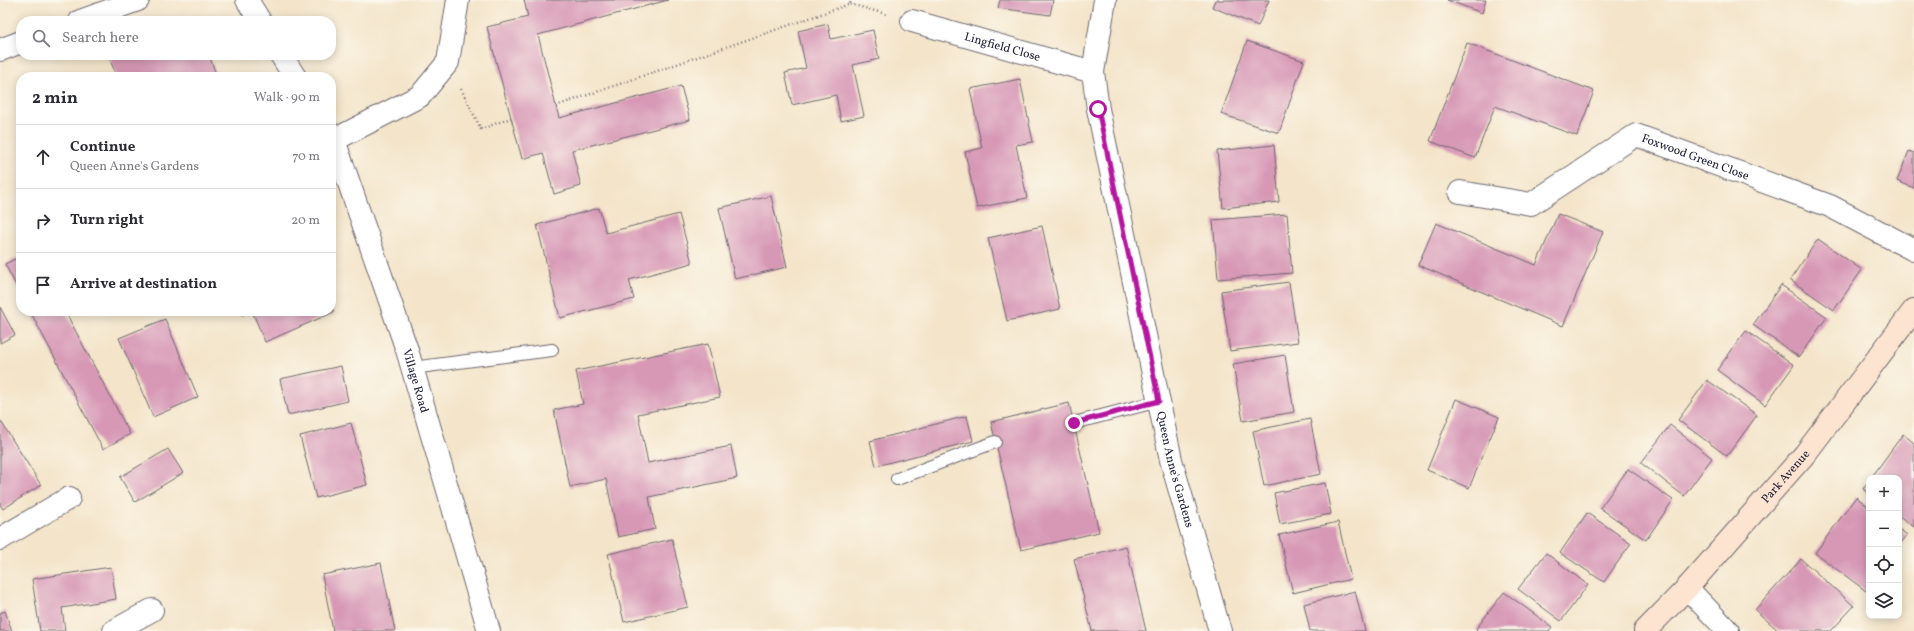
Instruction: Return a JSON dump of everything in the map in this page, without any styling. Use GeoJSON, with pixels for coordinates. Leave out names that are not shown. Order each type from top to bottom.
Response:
{"type":"FeatureCollection","features":[{"type":"Feature","properties":{"kind":"street"},"geometry":{"type":"LineString","coordinates":[[94,16],[138,0]]}},
{"type":"Feature","properties":{"kind":"street"},"geometry":{"type":"LineString","coordinates":[[247,0],[257,16]]}},
{"type":"Feature","properties":{"kind":"street"},"geometry":{"type":"LineString","coordinates":[[336,136],[420,96],[448,62],[458,0]]}},
{"type":"Feature","properties":{"kind":"street","name":"Queen Anne's Gardens"},"geometry":{"type":"LineString","coordinates":[[1105,0],[1093,72],[1098,109],[1171,460],[1220,631]]}},
{"type":"Feature","properties":{"kind":"street","name":"Lingfield Close"},"geometry":{"type":"LineString","coordinates":[[912,21],[1093,72]]}},
{"type":"Feature","properties":{"kind":"street"},"geometry":{"type":"LineString","coordinates":[[0,50],[16,44]]}},
{"type":"Feature","properties":{"kind":"street"},"geometry":{"type":"LineString","coordinates":[[284,60],[292,72]]}},
{"type":"Feature","properties":{"kind":"street","name":"Foxwood Green Close"},"geometry":{"type":"LineString","coordinates":[[1460,192],[1531,204],[1636,135],[1830,206],[1914,250]]}},
{"type":"Feature","properties":{"kind":"street","name":"Village Road"},"geometry":{"type":"LineString","coordinates":[[336,159],[338,173],[412,368],[489,631]]}},
{"type":"Feature","properties":{"kind":"street","name":"Park Avenue"},"geometry":{"type":"LineString","coordinates":[[1644,631],[1687,588],[1805,454],[1914,310]]}},
{"type":"Feature","properties":{"kind":"street"},"geometry":{"type":"LineString","coordinates":[[0,539],[69,498]]}},
{"type":"Feature","properties":{"kind":"street"},"geometry":{"type":"LineString","coordinates":[[1687,588],[1728,631]]}},
{"type":"Feature","properties":{"kind":"street"},"geometry":{"type":"LineString","coordinates":[[114,631],[152,610]]}},
{"type":"Feature","properties":{"kind":"lane"},"geometry":{"type":"LineString","coordinates":[[412,368],[552,350]]}},
{"type":"Feature","properties":{"kind":"lane"},"geometry":{"type":"LineString","coordinates":[[1074,423],[1159,401]]}},
{"type":"Feature","properties":{"kind":"lane"},"geometry":{"type":"LineString","coordinates":[[898,479],[995,442]]}},
{"type":"Feature","properties":{"kind":"path"},"geometry":{"type":"LineString","coordinates":[[850,4],[851,0]]}},
{"type":"Feature","properties":{"kind":"path"},"geometry":{"type":"LineString","coordinates":[[556,106],[850,4],[912,21]]}},
{"type":"Feature","properties":{"kind":"path"},"geometry":{"type":"LineString","coordinates":[[448,62],[481,129],[511,118]]}},
{"type":"Feature","properties":{"kind":"building"},"geometry":{"type":"Polygon","coordinates":[[[524,0],[668,0],[538,35],[559,118],[681,86],[690,120],[572,150],[581,186],[554,194],[543,153],[522,159],[487,27],[528,17],[524,0]]]}},
{"type":"Feature","properties":{"kind":"building"},"geometry":{"type":"Polygon","coordinates":[[[1000,0],[1053,0],[1050,15],[998,8],[1000,0]]]}},
{"type":"Feature","properties":{"kind":"building"},"geometry":{"type":"Polygon","coordinates":[[[1215,0],[1269,0],[1258,26],[1212,7],[1215,0]]]}},
{"type":"Feature","properties":{"kind":"building"},"geometry":{"type":"Polygon","coordinates":[[[1447,0],[1486,0],[1482,13],[1447,0]]]}},
{"type":"Feature","properties":{"kind":"building"},"geometry":{"type":"Polygon","coordinates":[[[828,24],[831,39],[873,30],[879,59],[853,65],[864,116],[841,121],[836,95],[792,105],[785,73],[806,68],[798,31],[828,24]]]}},
{"type":"Feature","properties":{"kind":"building"},"geometry":{"type":"Polygon","coordinates":[[[1247,41],[1304,61],[1279,133],[1221,114],[1247,41]]]}},
{"type":"Feature","properties":{"kind":"building"},"geometry":{"type":"Polygon","coordinates":[[[1467,43],[1594,91],[1577,136],[1495,106],[1475,158],[1430,141],[1467,43]]]}},
{"type":"Feature","properties":{"kind":"building"},"geometry":{"type":"Polygon","coordinates":[[[110,60],[211,60],[215,72],[115,72],[110,60]]]}},
{"type":"Feature","properties":{"kind":"building"},"geometry":{"type":"Polygon","coordinates":[[[1020,79],[1033,142],[1016,145],[1027,198],[977,208],[965,152],[982,148],[970,89],[1020,79]]]}},
{"type":"Feature","properties":{"kind":"building"},"geometry":{"type":"Polygon","coordinates":[[[1274,145],[1279,202],[1223,208],[1217,151],[1274,145]]]}},
{"type":"Feature","properties":{"kind":"building"},"geometry":{"type":"Polygon","coordinates":[[[1909,151],[1914,153],[1914,188],[1897,181],[1909,151]]]}},
{"type":"Feature","properties":{"kind":"building"},"geometry":{"type":"Polygon","coordinates":[[[771,196],[787,267],[735,279],[719,208],[771,196]]]}},
{"type":"Feature","properties":{"kind":"building"},"geometry":{"type":"Polygon","coordinates":[[[599,208],[606,233],[679,214],[692,263],[629,280],[634,299],[560,318],[537,225],[599,208]]]}},
{"type":"Feature","properties":{"kind":"building"},"geometry":{"type":"Polygon","coordinates":[[[1287,214],[1292,273],[1218,279],[1213,220],[1287,214]]]}},
{"type":"Feature","properties":{"kind":"building"},"geometry":{"type":"Polygon","coordinates":[[[1558,214],[1603,232],[1563,326],[1418,265],[1436,223],[1536,265],[1558,214]]]}},
{"type":"Feature","properties":{"kind":"building"},"geometry":{"type":"Polygon","coordinates":[[[1042,226],[1060,309],[1007,321],[988,238],[1042,226]]]}},
{"type":"Feature","properties":{"kind":"building"},"geometry":{"type":"Polygon","coordinates":[[[1818,239],[1862,270],[1834,310],[1790,280],[1818,239]]]}},
{"type":"Feature","properties":{"kind":"building"},"geometry":{"type":"Polygon","coordinates":[[[16,258],[16,285],[5,264],[16,258]]]}},
{"type":"Feature","properties":{"kind":"building"},"geometry":{"type":"Polygon","coordinates":[[[1289,282],[1298,342],[1230,351],[1221,291],[1289,282]]]}},
{"type":"Feature","properties":{"kind":"building"},"geometry":{"type":"Polygon","coordinates":[[[1781,285],[1827,317],[1799,357],[1753,325],[1781,285]]]}},
{"type":"Feature","properties":{"kind":"building"},"geometry":{"type":"Polygon","coordinates":[[[0,307],[15,335],[0,343],[0,307]]]}},
{"type":"Feature","properties":{"kind":"building"},"geometry":{"type":"Polygon","coordinates":[[[33,316],[68,316],[130,434],[103,449],[33,316]]]}},
{"type":"Feature","properties":{"kind":"building"},"geometry":{"type":"Polygon","coordinates":[[[254,316],[325,316],[265,342],[254,316]]]}},
{"type":"Feature","properties":{"kind":"building"},"geometry":{"type":"Polygon","coordinates":[[[165,319],[198,397],[153,417],[119,338],[165,319]]]}},
{"type":"Feature","properties":{"kind":"building"},"geometry":{"type":"Polygon","coordinates":[[[1746,331],[1794,365],[1765,405],[1717,370],[1746,331]]]}},
{"type":"Feature","properties":{"kind":"building"},"geometry":{"type":"Polygon","coordinates":[[[708,344],[720,397],[638,414],[648,463],[731,446],[737,478],[649,497],[655,529],[618,537],[606,479],[570,487],[554,410],[583,404],[576,371],[708,344]]]}},
{"type":"Feature","properties":{"kind":"building"},"geometry":{"type":"Polygon","coordinates":[[[1285,355],[1294,412],[1243,421],[1233,364],[1285,355]]]}},
{"type":"Feature","properties":{"kind":"building"},"geometry":{"type":"Polygon","coordinates":[[[341,366],[348,401],[288,415],[280,379],[341,366]]]}},
{"type":"Feature","properties":{"kind":"building"},"geometry":{"type":"Polygon","coordinates":[[[1707,380],[1757,415],[1727,456],[1678,420],[1707,380]]]}},
{"type":"Feature","properties":{"kind":"building"},"geometry":{"type":"Polygon","coordinates":[[[1456,399],[1499,417],[1469,488],[1427,470],[1456,399]]]}},
{"type":"Feature","properties":{"kind":"building"},"geometry":{"type":"Polygon","coordinates":[[[1069,403],[1099,532],[1021,550],[991,422],[1069,403]]]}},
{"type":"Feature","properties":{"kind":"building"},"geometry":{"type":"Polygon","coordinates":[[[967,416],[973,441],[876,466],[870,441],[967,416]]]}},
{"type":"Feature","properties":{"kind":"building"},"geometry":{"type":"Polygon","coordinates":[[[1310,419],[1321,474],[1264,486],[1253,431],[1310,419]]]}},
{"type":"Feature","properties":{"kind":"building"},"geometry":{"type":"Polygon","coordinates":[[[0,420],[41,485],[3,509],[0,505],[0,420]]]}},
{"type":"Feature","properties":{"kind":"building"},"geometry":{"type":"Polygon","coordinates":[[[351,423],[367,485],[316,498],[300,436],[351,423]]]}},
{"type":"Feature","properties":{"kind":"building"},"geometry":{"type":"Polygon","coordinates":[[[1670,425],[1712,458],[1684,496],[1641,463],[1670,425]]]}},
{"type":"Feature","properties":{"kind":"building"},"geometry":{"type":"Polygon","coordinates":[[[1903,434],[1914,443],[1914,527],[1902,518],[1902,475],[1873,475],[1903,434]]]}},
{"type":"Feature","properties":{"kind":"building"},"geometry":{"type":"Polygon","coordinates":[[[168,449],[183,473],[135,502],[120,477],[168,449]]]}},
{"type":"Feature","properties":{"kind":"building"},"geometry":{"type":"Polygon","coordinates":[[[1628,469],[1673,500],[1646,540],[1600,508],[1628,469]]]}},
{"type":"Feature","properties":{"kind":"building"},"geometry":{"type":"Polygon","coordinates":[[[1325,483],[1331,514],[1280,524],[1274,493],[1325,483]]]}},
{"type":"Feature","properties":{"kind":"building"},"geometry":{"type":"Polygon","coordinates":[[[1866,484],[1866,492],[1863,489],[1866,484]]]}},
{"type":"Feature","properties":{"kind":"building"},"geometry":{"type":"Polygon","coordinates":[[[1856,497],[1866,505],[1866,591],[1815,553],[1856,497]]]}},
{"type":"Feature","properties":{"kind":"building"},"geometry":{"type":"Polygon","coordinates":[[[1587,513],[1631,543],[1604,582],[1560,553],[1587,513]]]}},
{"type":"Feature","properties":{"kind":"building"},"geometry":{"type":"Polygon","coordinates":[[[1338,522],[1351,579],[1293,593],[1279,535],[1338,522]]]}},
{"type":"Feature","properties":{"kind":"building"},"geometry":{"type":"Polygon","coordinates":[[[1902,531],[1907,535],[1902,542],[1902,531]]]}},
{"type":"Feature","properties":{"kind":"building"},"geometry":{"type":"Polygon","coordinates":[[[672,539],[688,607],[624,622],[608,554],[672,539]]]}},
{"type":"Feature","properties":{"kind":"building"},"geometry":{"type":"Polygon","coordinates":[[[1126,546],[1146,631],[1092,631],[1074,559],[1126,546]]]}},
{"type":"Feature","properties":{"kind":"building"},"geometry":{"type":"Polygon","coordinates":[[[1546,553],[1588,585],[1561,621],[1518,589],[1546,553]]]}},
{"type":"Feature","properties":{"kind":"building"},"geometry":{"type":"Polygon","coordinates":[[[1801,559],[1854,606],[1831,631],[1779,631],[1755,610],[1801,559]]]}},
{"type":"Feature","properties":{"kind":"building"},"geometry":{"type":"Polygon","coordinates":[[[381,563],[395,631],[333,631],[322,575],[381,563]]]}},
{"type":"Feature","properties":{"kind":"building"},"geometry":{"type":"Polygon","coordinates":[[[111,567],[116,599],[62,608],[65,631],[40,631],[32,579],[111,567]]]}},
{"type":"Feature","properties":{"kind":"building"},"geometry":{"type":"Polygon","coordinates":[[[1355,591],[1365,631],[1310,631],[1304,604],[1355,591]]]}},
{"type":"Feature","properties":{"kind":"building"},"geometry":{"type":"Polygon","coordinates":[[[1504,592],[1552,627],[1549,631],[1478,631],[1476,629],[1504,592]]]}},
{"type":"Feature","properties":{"kind":"building"},"geometry":{"type":"Polygon","coordinates":[[[5,611],[12,631],[0,631],[0,613],[5,611]]]}},
{"type":"Feature","properties":{"kind":"route"},"geometry":{"type":"LineString","coordinates":[[1074,423],[1159,401],[1098,109]]}}]}
